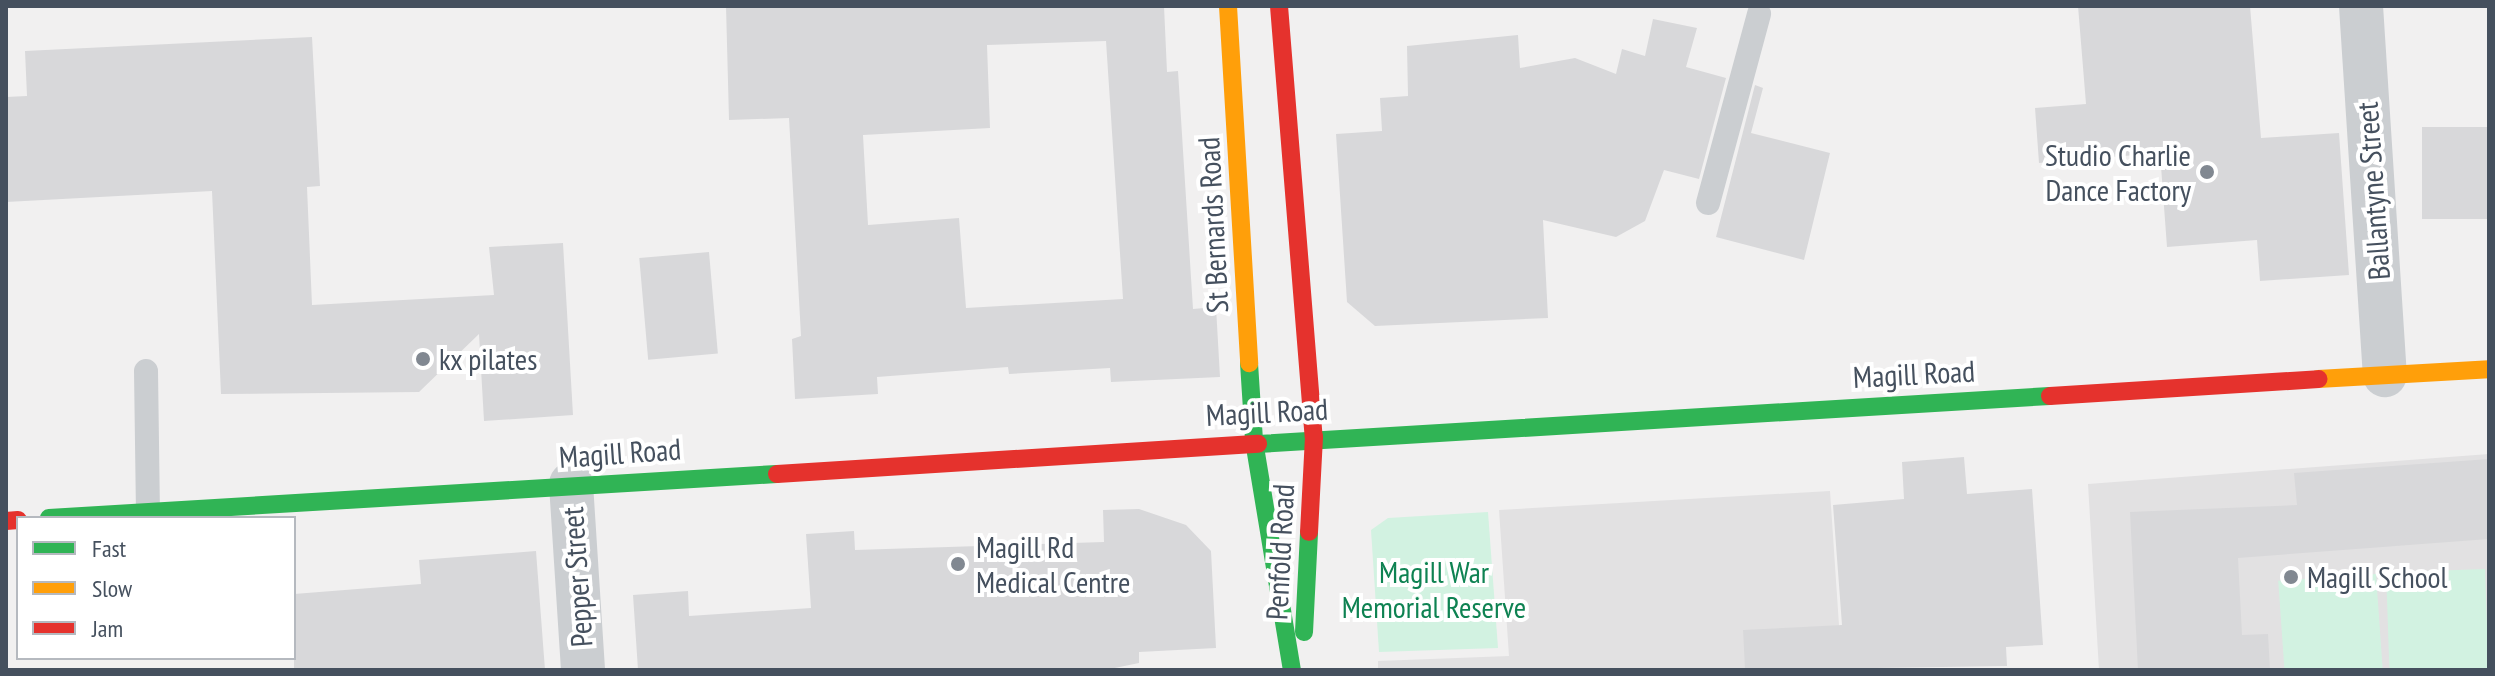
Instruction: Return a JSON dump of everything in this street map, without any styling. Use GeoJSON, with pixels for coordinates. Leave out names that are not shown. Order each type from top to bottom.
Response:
{"type":"FeatureCollection","features":[{"type":"Feature","properties":{"kind":"main road","name":"St Bernards Road"},"geometry":{"type":"LineString","coordinates":[[1228,6],[1254,441]]}},
{"type":"Feature","properties":{"kind":"main road"},"geometry":{"type":"LineString","coordinates":[[1279,6],[1314,437]]}},
{"type":"Feature","properties":{"kind":"main road","name":"Magill Road"},"geometry":{"type":"LineString","coordinates":[[77,516],[1314,437],[2489,369]]}},
{"type":"Feature","properties":{"kind":"main road","name":"Penfold Road"},"geometry":{"type":"LineString","coordinates":[[1302,670],[1314,437]]}},
{"type":"Feature","properties":{"kind":"main road","name":"Penfold Road"},"geometry":{"type":"LineString","coordinates":[[1254,441],[1292,670]]}},
{"type":"Feature","properties":{"kind":"street","name":"Ballantyne Street"},"geometry":{"type":"LineString","coordinates":[[2361,6],[2385,375]]}},
{"type":"Feature","properties":{"kind":"street","name":"Pepper Street"},"geometry":{"type":"LineString","coordinates":[[571,484],[583,670]]}},
{"type":"Feature","properties":{"kind":"lane"},"geometry":{"type":"LineString","coordinates":[[1708,203],[1759,14]]}},
{"type":"Feature","properties":{"kind":"lane"},"geometry":{"type":"LineString","coordinates":[[146,371],[148,511]]}},
{"type":"Feature","properties":{"kind":"shaded area","name":"Magill School"},"geometry":{"type":"Polygon","coordinates":[[[2489,454],[2489,670],[2099,670],[2088,484],[2489,454]]]}},
{"type":"Feature","properties":{"kind":"shaded area"},"geometry":{"type":"Polygon","coordinates":[[[1830,491],[1842,670],[1378,670],[1378,661],[1509,656],[1499,510],[1830,491]]]}},
{"type":"Feature","properties":{"kind":"green space","name":"Magill War Memorial Reserve"},"geometry":{"type":"Polygon","coordinates":[[[1488,512],[1498,648],[1379,652],[1371,530],[1388,518],[1488,512]]]}},
{"type":"Feature","properties":{"kind":"green space"},"geometry":{"type":"Polygon","coordinates":[[[2485,569],[2489,670],[2389,670],[2386,572],[2485,569]]]}},
{"type":"Feature","properties":{"kind":"green space"},"geometry":{"type":"Polygon","coordinates":[[[2376,574],[2383,670],[2284,670],[2278,581],[2376,574]]]}},
{"type":"Feature","properties":{"kind":"building"},"geometry":{"type":"Polygon","coordinates":[[[726,6],[1164,6],[1167,72],[1178,71],[1193,309],[1216,307],[1220,377],[1111,382],[1110,368],[1009,374],[1008,367],[877,377],[878,394],[795,399],[792,339],[801,336],[789,118],[729,120],[726,6]],[[1106,41],[987,45],[990,128],[863,135],[868,225],[959,218],[966,308],[1123,299],[1106,41]]]}},
{"type":"Feature","properties":{"kind":"building"},"geometry":{"type":"Polygon","coordinates":[[[2078,6],[2250,6],[2261,138],[2339,133],[2349,275],[2260,281],[2257,240],[2167,247],[2160,153],[2039,163],[2035,108],[2086,104],[2078,6]]]}},
{"type":"Feature","properties":{"kind":"building"},"geometry":{"type":"Polygon","coordinates":[[[1653,19],[1697,28],[1686,67],[1726,78],[1699,179],[1664,170],[1645,221],[1616,237],[1543,220],[1548,318],[1375,326],[1347,302],[1336,134],[1382,131],[1380,98],[1408,96],[1407,46],[1518,35],[1520,68],[1575,58],[1616,74],[1622,49],[1645,56],[1653,19]]]}},
{"type":"Feature","properties":{"kind":"building"},"geometry":{"type":"Polygon","coordinates":[[[312,37],[320,186],[307,187],[312,305],[494,295],[489,247],[563,243],[573,415],[484,421],[479,334],[419,392],[221,394],[212,191],[6,202],[6,97],[27,96],[25,51],[312,37]]]}},
{"type":"Feature","properties":{"kind":"building"},"geometry":{"type":"Polygon","coordinates":[[[1755,85],[1763,88],[1751,133],[1830,153],[1804,260],[1716,237],[1755,85]]]}},
{"type":"Feature","properties":{"kind":"building"},"geometry":{"type":"Polygon","coordinates":[[[2422,127],[2489,127],[2489,219],[2422,219],[2422,127]]]}},
{"type":"Feature","properties":{"kind":"building"},"geometry":{"type":"Polygon","coordinates":[[[709,252],[718,354],[648,360],[639,258],[709,252]]]}},
{"type":"Feature","properties":{"kind":"building"},"geometry":{"type":"Polygon","coordinates":[[[1964,457],[1967,494],[2032,489],[2043,645],[2006,647],[2007,666],[1745,670],[1743,630],[1842,625],[1833,505],[1904,499],[1902,462],[1964,457]]]}},
{"type":"Feature","properties":{"kind":"building"},"geometry":{"type":"Polygon","coordinates":[[[2489,459],[2489,539],[2238,558],[2242,635],[2268,634],[2270,670],[2138,670],[2130,512],[2297,505],[2294,473],[2489,459]]]}},
{"type":"Feature","properties":{"kind":"building"},"geometry":{"type":"Polygon","coordinates":[[[1139,509],[1186,525],[1211,551],[1216,648],[1139,652],[1139,663],[1105,670],[638,670],[633,595],[688,591],[689,616],[811,608],[806,534],[854,531],[855,550],[1104,542],[1103,510],[1139,509]]]}},
{"type":"Feature","properties":{"kind":"building"},"geometry":{"type":"Polygon","coordinates":[[[536,551],[545,670],[294,670],[296,594],[421,584],[419,560],[536,551]]]}},
{"type":"Feature","properties":{"kind":"traffic: fast"},"geometry":{"type":"LineString","coordinates":[[1249,363],[1254,441],[1292,670]]}},
{"type":"Feature","properties":{"kind":"traffic: fast"},"geometry":{"type":"LineString","coordinates":[[1258,444],[2050,396]]}},
{"type":"Feature","properties":{"kind":"traffic: fast"},"geometry":{"type":"LineString","coordinates":[[82,516],[777,474]]}},
{"type":"Feature","properties":{"kind":"traffic: fast"},"geometry":{"type":"LineString","coordinates":[[1304,632],[1309,532]]}},
{"type":"Feature","properties":{"kind":"traffic: slow"},"geometry":{"type":"LineString","coordinates":[[1228,6],[1249,363]]}},
{"type":"Feature","properties":{"kind":"traffic: slow"},"geometry":{"type":"LineString","coordinates":[[2318,379],[2489,369]]}},
{"type":"Feature","properties":{"kind":"traffic: jam"},"geometry":{"type":"LineString","coordinates":[[1279,6],[1314,437],[1309,532]]}},
{"type":"Feature","properties":{"kind":"traffic: jam"},"geometry":{"type":"LineString","coordinates":[[2050,396],[2318,379]]}},
{"type":"Feature","properties":{"kind":"traffic: jam"},"geometry":{"type":"LineString","coordinates":[[777,474],[1258,444]]}},
{"type":"Feature","properties":{"kind":"traffic: jam"},"geometry":{"type":"LineString","coordinates":[[6,521],[16,520]]}},
{"type":"Feature","properties":{"kind":"place","name":"Studio Charlie Dance Factory"},"geometry":{"type":"Point","coordinates":[2207,172]}},
{"type":"Feature","properties":{"kind":"place","name":"kx pilates"},"geometry":{"type":"Point","coordinates":[423,359]}},
{"type":"Feature","properties":{"kind":"place","name":"Magill Rd Medical Centre"},"geometry":{"type":"Point","coordinates":[958,564]}},
{"type":"Feature","properties":{"kind":"place","name":"Magill School"},"geometry":{"type":"Point","coordinates":[2291,577]}}]}
